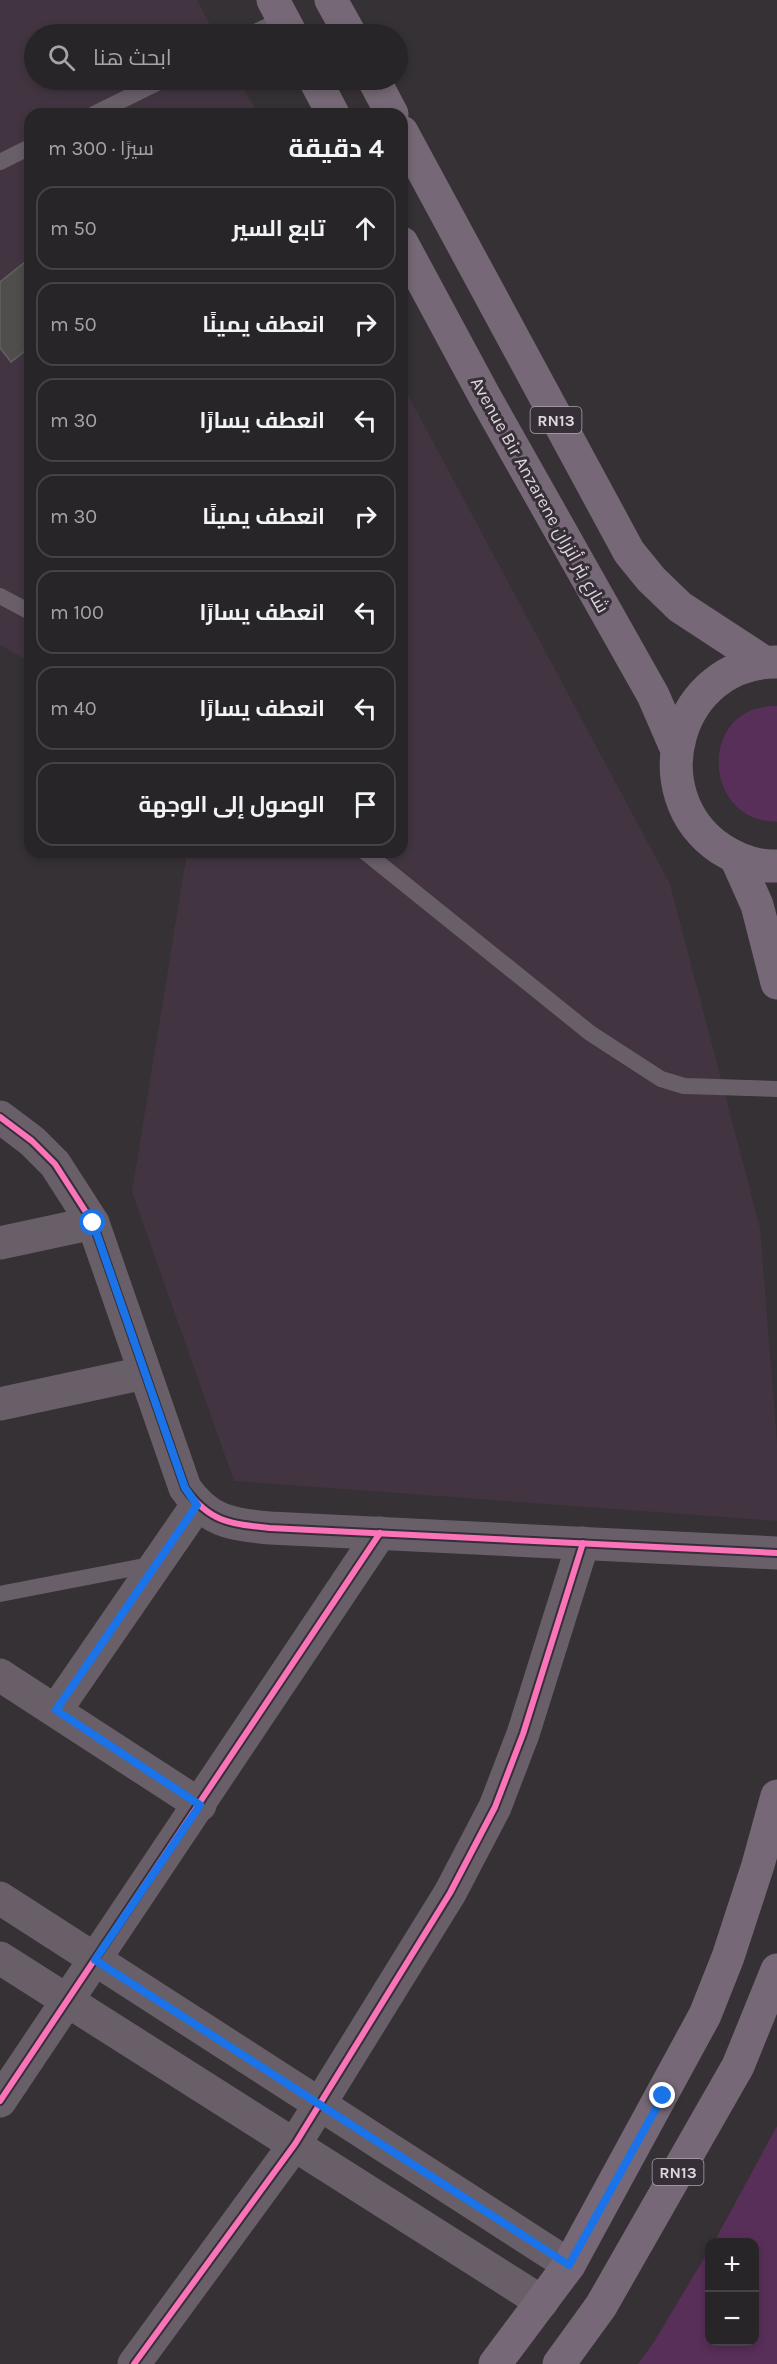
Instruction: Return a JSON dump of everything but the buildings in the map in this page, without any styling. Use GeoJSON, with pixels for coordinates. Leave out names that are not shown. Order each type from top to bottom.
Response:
{"type":"FeatureCollection","features":[{"type":"Feature","properties":{"kind":"main road"},"geometry":{"type":"LineString","coordinates":[[331,0],[344,24]]}},
{"type":"Feature","properties":{"kind":"main road"},"geometry":{"type":"LineString","coordinates":[[320,90],[330,108]]}},
{"type":"Feature","properties":{"kind":"main road"},"geometry":{"type":"LineString","coordinates":[[379,90],[389,108]]}},
{"type":"Feature","properties":{"kind":"main road","name":"RN13"},"geometry":{"type":"LineString","coordinates":[[408,143],[630,552],[651,579],[680,607],[771,662]]}},
{"type":"Feature","properties":{"kind":"main road","name":"Avenue Bir Anzarene شارع بئر أنزران"},"geometry":{"type":"LineString","coordinates":[[408,254],[484,397],[653,695],[676,748]]}},
{"type":"Feature","properties":{"kind":"main road","name":"RN13"},"geometry":{"type":"LineString","coordinates":[[771,662],[732,671],[706,691],[686,717],[676,748],[676,782],[687,813],[707,839],[736,858],[766,866],[777,866]]}},
{"type":"Feature","properties":{"kind":"main road"},"geometry":{"type":"LineString","coordinates":[[736,858],[757,905],[777,983]]}},
{"type":"Feature","properties":{"kind":"main road","name":"RN13"},"geometry":{"type":"LineString","coordinates":[[495,2364],[569,2265],[705,2015],[728,1957],[755,1875],[777,1796]]}},
{"type":"Feature","properties":{"kind":"main road","name":"RN13"},"geometry":{"type":"LineString","coordinates":[[559,2364],[601,2306],[738,2066],[777,1970]]}},
{"type":"Feature","properties":{"kind":"street"},"geometry":{"type":"LineString","coordinates":[[0,1117],[32,1141],[55,1164],[93,1223],[185,1488],[197,1505],[213,1516],[236,1525],[777,1553]]}},
{"type":"Feature","properties":{"kind":"street"},"geometry":{"type":"LineString","coordinates":[[0,1243],[93,1223]]}},
{"type":"Feature","properties":{"kind":"street"},"geometry":{"type":"LineString","coordinates":[[0,1404],[144,1373]]}},
{"type":"Feature","properties":{"kind":"street"},"geometry":{"type":"LineString","coordinates":[[56,1710],[197,1505]]}},
{"type":"Feature","properties":{"kind":"street"},"geometry":{"type":"LineString","coordinates":[[0,2101],[380,1533]]}},
{"type":"Feature","properties":{"kind":"street"},"geometry":{"type":"LineString","coordinates":[[134,2364],[295,2144],[450,1893],[495,1807],[523,1734],[583,1543]]}},
{"type":"Feature","properties":{"kind":"street"},"geometry":{"type":"LineString","coordinates":[[0,1675],[200,1805]]}},
{"type":"Feature","properties":{"kind":"street"},"geometry":{"type":"LineString","coordinates":[[0,1898],[569,2265]]}},
{"type":"Feature","properties":{"kind":"street"},"geometry":{"type":"LineString","coordinates":[[0,1958],[542,2302]]}},
{"type":"Feature","properties":{"kind":"lane"},"geometry":{"type":"LineString","coordinates":[[106,108],[143,90]]}},
{"type":"Feature","properties":{"kind":"lane"},"geometry":{"type":"LineString","coordinates":[[0,162],[24,150]]}},
{"type":"Feature","properties":{"kind":"lane"},"geometry":{"type":"LineString","coordinates":[[0,596],[24,609]]}},
{"type":"Feature","properties":{"kind":"lane"},"geometry":{"type":"LineString","coordinates":[[372,858],[590,1033],[661,1079],[684,1086],[777,1089]]}},
{"type":"Feature","properties":{"kind":"lane"},"geometry":{"type":"LineString","coordinates":[[0,1594],[156,1564]]}},
{"type":"Feature","properties":{"kind":"shaded area"},"geometry":{"type":"Polygon","coordinates":[[[0,0],[197,0],[210,24],[24,24],[24,90],[245,90],[255,108],[24,108],[24,659],[0,645],[0,0]]]}},
{"type":"Feature","properties":{"kind":"shaded area"},"geometry":{"type":"Polygon","coordinates":[[[408,395],[670,884],[760,1228],[777,1442],[777,1521],[234,1481],[132,1192],[186,858],[408,858],[408,395]]]}},
{"type":"Feature","properties":{"kind":"shaded area"},"geometry":{"type":"Polygon","coordinates":[[[777,706],[777,822],[758,819],[742,811],[723,787],[719,772],[722,742],[728,729],[738,718],[752,710],[777,706]]]}},
{"type":"Feature","properties":{"kind":"shaded area"},"geometry":{"type":"Polygon","coordinates":[[[777,2126],[777,2364],[638,2364],[654,2342],[705,2257],[705,2346],[759,2346],[759,2238],[716,2238],[777,2126]]]}},
{"type":"Feature","properties":{"kind":"cycle path"},"geometry":{"type":"LineString","coordinates":[[0,1117],[32,1141],[55,1164],[93,1223],[185,1488],[212,1515],[232,1523],[270,1528],[777,1553]]}},
{"type":"Feature","properties":{"kind":"cycle path"},"geometry":{"type":"LineString","coordinates":[[0,2101],[380,1533]]}},
{"type":"Feature","properties":{"kind":"cycle path"},"geometry":{"type":"LineString","coordinates":[[134,2364],[295,2144],[450,1893],[495,1807],[523,1734],[583,1543]]}},
{"type":"Feature","properties":{"kind":"route"},"geometry":{"type":"LineString","coordinates":[[93,1223],[185,1488],[197,1505],[56,1710],[200,1805],[95,1960],[569,2265],[663,2096]]}}]}
